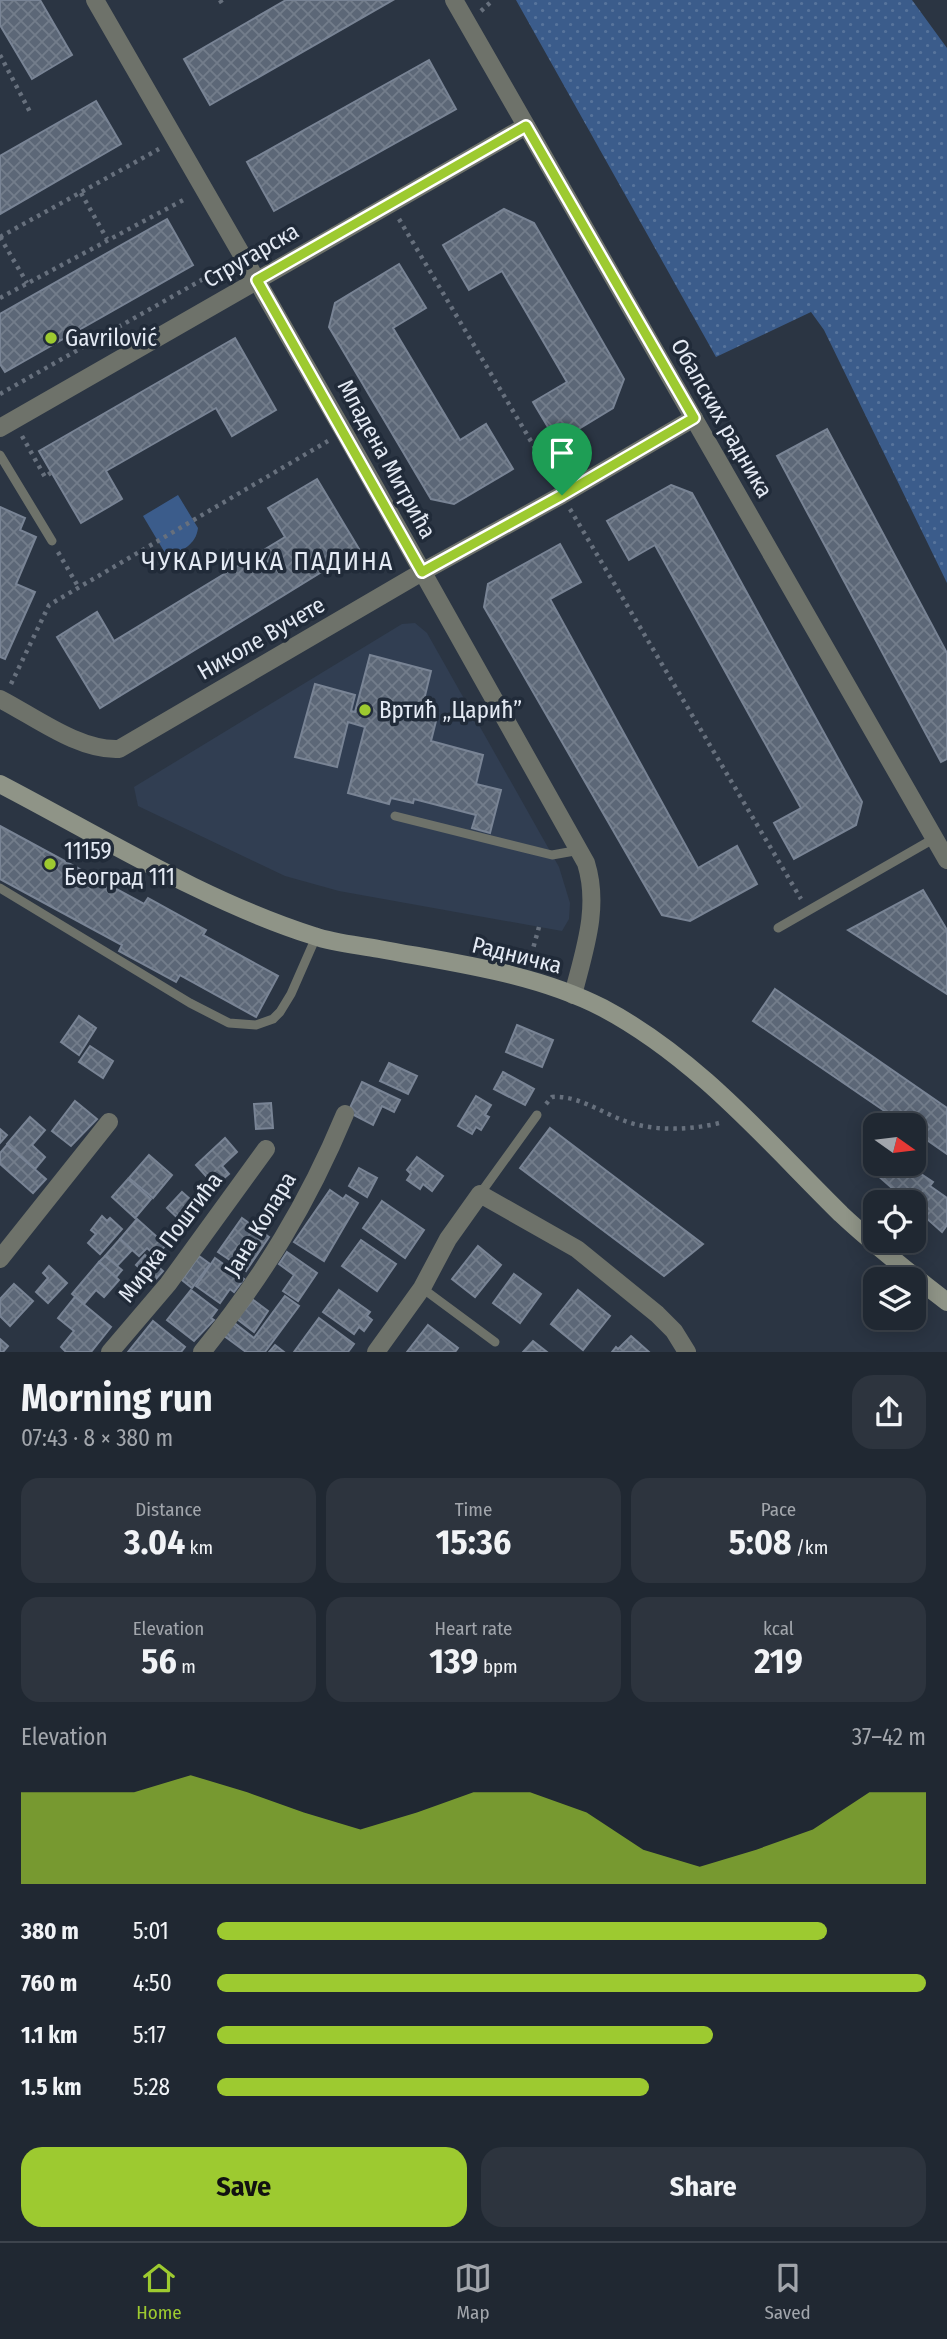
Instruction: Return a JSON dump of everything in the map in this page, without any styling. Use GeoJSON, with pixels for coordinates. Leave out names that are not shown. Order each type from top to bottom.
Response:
{"type":"FeatureCollection","features":[{"type":"Feature","properties":{"kind":"street","name":"Младена Митрића"},"geometry":{"type":"LineString","coordinates":[[95,0],[344,432],[580,850],[593,890],[591,922],[572,995]]}},
{"type":"Feature","properties":{"kind":"street","name":"Обалских радника"},"geometry":{"type":"LineString","coordinates":[[454,0],[947,860]]}},
{"type":"Feature","properties":{"kind":"street","name":"Стругарска"},"geometry":{"type":"LineString","coordinates":[[7,424],[526,126]]}},
{"type":"Feature","properties":{"kind":"street","name":"Николе Вучете"},"geometry":{"type":"LineString","coordinates":[[1,700],[78,741],[106,750],[119,749],[422,572],[694,418]]}},
{"type":"Feature","properties":{"kind":"street","name":"Радничка"},"geometry":{"type":"LineString","coordinates":[[0,785],[176,876],[278,923],[316,937],[525,979],[601,1007],[672,1053],[748,1119],[843,1216],[947,1302]]}},
{"type":"Feature","properties":{"kind":"street","name":"Јана Колара"},"geometry":{"type":"LineString","coordinates":[[202,1352],[232,1316],[301,1210],[345,1114]]}},
{"type":"Feature","properties":{"kind":"street"},"geometry":{"type":"LineString","coordinates":[[0,1259],[109,1122]]}},
{"type":"Feature","properties":{"kind":"street","name":"Мирка Поштића"},"geometry":{"type":"LineString","coordinates":[[110,1352],[175,1275],[266,1149]]}},
{"type":"Feature","properties":{"kind":"street"},"geometry":{"type":"LineString","coordinates":[[376,1352],[422,1288],[447,1239],[480,1194],[577,1249],[657,1314],[674,1331],[687,1352]]}},
{"type":"Feature","properties":{"kind":"lane"},"geometry":{"type":"LineString","coordinates":[[0,455],[52,541]]}},
{"type":"Feature","properties":{"kind":"lane"},"geometry":{"type":"LineString","coordinates":[[395,816],[552,855],[580,850]]}},
{"type":"Feature","properties":{"kind":"lane"},"geometry":{"type":"LineString","coordinates":[[778,928],[934,838]]}},
{"type":"Feature","properties":{"kind":"lane"},"geometry":{"type":"LineString","coordinates":[[0,888],[190,1003],[229,1023],[256,1025],[280,1012],[291,994],[316,937]]}},
{"type":"Feature","properties":{"kind":"lane"},"geometry":{"type":"LineString","coordinates":[[480,1194],[537,1115]]}},
{"type":"Feature","properties":{"kind":"lane"},"geometry":{"type":"LineString","coordinates":[[422,1288],[495,1342]]}},
{"type":"Feature","properties":{"kind":"path"},"geometry":{"type":"LineString","coordinates":[[0,55],[30,112]]}},
{"type":"Feature","properties":{"kind":"path"},"geometry":{"type":"LineString","coordinates":[[27,283],[0,237],[175,140]]}},
{"type":"Feature","properties":{"kind":"path"},"geometry":{"type":"LineString","coordinates":[[0,298],[204,190]]}},
{"type":"Feature","properties":{"kind":"path"},"geometry":{"type":"LineString","coordinates":[[81,193],[107,239]]}},
{"type":"Feature","properties":{"kind":"path"},"geometry":{"type":"LineString","coordinates":[[390,204],[808,911]]}},
{"type":"Feature","properties":{"kind":"path"},"geometry":{"type":"LineString","coordinates":[[0,394],[243,257]]}},
{"type":"Feature","properties":{"kind":"path"},"geometry":{"type":"LineString","coordinates":[[7,424],[45,477],[52,472]]}},
{"type":"Feature","properties":{"kind":"path"},"geometry":{"type":"LineString","coordinates":[[1,700],[49,605],[344,432]]}},
{"type":"Feature","properties":{"kind":"path"},"geometry":{"type":"LineString","coordinates":[[52,541],[79,587]]}},
{"type":"Feature","properties":{"kind":"path"},"geometry":{"type":"LineString","coordinates":[[548,1100],[558,1097],[591,1105],[623,1121],[649,1129],[704,1127],[731,1120]]}},
{"type":"Feature","properties":{"kind":"shaded area"},"geometry":{"type":"Polygon","coordinates":[[[516,0],[912,0],[947,48],[947,583],[824,330],[811,312],[716,357],[516,0]]]}},
{"type":"Feature","properties":{"kind":"shaded area"},"geometry":{"type":"Polygon","coordinates":[[[178,495],[198,528],[191,543],[168,558],[143,516],[178,495]]]}},
{"type":"Feature","properties":{"kind":"shaded area","name":"Вртић „Царић”"},"geometry":{"type":"Polygon","coordinates":[[[415,623],[427,633],[559,867],[570,903],[569,919],[562,931],[339,891],[285,876],[138,806],[134,787],[402,624],[415,623]]]}},
{"type":"Feature","properties":{"kind":"building"},"geometry":{"type":"Polygon","coordinates":[[[0,0],[40,0],[72,55],[32,79],[0,25],[0,0]]]}},
{"type":"Feature","properties":{"kind":"building"},"geometry":{"type":"Polygon","coordinates":[[[286,0],[393,0],[210,105],[184,59],[286,0]]]}},
{"type":"Feature","properties":{"kind":"building"},"geometry":{"type":"Polygon","coordinates":[[[429,60],[456,109],[274,211],[247,162],[429,60]]]}},
{"type":"Feature","properties":{"kind":"building"},"geometry":{"type":"Polygon","coordinates":[[[96,101],[121,144],[0,214],[0,156],[96,101]]]}},
{"type":"Feature","properties":{"kind":"building"},"geometry":{"type":"Polygon","coordinates":[[[504,209],[534,223],[624,379],[613,408],[557,442],[533,402],[567,382],[502,271],[469,290],[443,245],[504,209]]]}},
{"type":"Feature","properties":{"kind":"building"},"geometry":{"type":"Polygon","coordinates":[[[167,219],[193,265],[5,372],[0,364],[0,314],[167,219]]]}},
{"type":"Feature","properties":{"kind":"building"},"geometry":{"type":"Polygon","coordinates":[[[399,264],[426,308],[393,328],[460,440],[486,424],[513,469],[454,504],[431,499],[329,327],[335,303],[399,264]]]}},
{"type":"Feature","properties":{"kind":"building"},"geometry":{"type":"Polygon","coordinates":[[[235,338],[276,410],[232,436],[216,408],[106,471],[122,499],[81,523],[39,451],[235,338]]]}},
{"type":"Feature","properties":{"kind":"building"},"geometry":{"type":"Polygon","coordinates":[[[827,429],[947,653],[947,759],[941,762],[777,456],[827,429]]]}},
{"type":"Feature","properties":{"kind":"building"},"geometry":{"type":"Polygon","coordinates":[[[317,479],[359,549],[100,708],[57,637],[97,612],[114,641],[285,537],[268,508],[317,479]]]}},
{"type":"Feature","properties":{"kind":"building"},"geometry":{"type":"Polygon","coordinates":[[[671,485],[692,493],[862,802],[856,825],[794,859],[774,823],[801,808],[655,545],[629,560],[607,521],[671,485]]]}},
{"type":"Feature","properties":{"kind":"building"},"geometry":{"type":"Polygon","coordinates":[[[0,507],[25,518],[20,530],[36,537],[16,584],[35,592],[5,659],[0,657],[0,507]]]}},
{"type":"Feature","properties":{"kind":"building"},"geometry":{"type":"Polygon","coordinates":[[[560,544],[581,582],[550,599],[698,868],[737,846],[757,884],[690,921],[662,915],[484,607],[488,584],[560,544]]]}},
{"type":"Feature","properties":{"kind":"building"},"geometry":{"type":"Polygon","coordinates":[[[370,655],[431,671],[422,708],[438,713],[431,741],[483,755],[476,784],[501,790],[490,833],[472,828],[476,815],[414,799],[413,803],[391,798],[389,804],[348,793],[365,727],[348,722],[337,767],[295,757],[315,684],[355,695],[351,711],[355,712],[370,655]]]}},
{"type":"Feature","properties":{"kind":"building"},"geometry":{"type":"Polygon","coordinates":[[[0,826],[144,904],[148,898],[206,930],[203,935],[278,976],[256,1017],[180,975],[176,982],[119,951],[122,945],[0,879],[0,826]]]}},
{"type":"Feature","properties":{"kind":"building"},"geometry":{"type":"Polygon","coordinates":[[[923,890],[947,930],[947,994],[848,930],[923,890]]]}},
{"type":"Feature","properties":{"kind":"building"},"geometry":{"type":"Polygon","coordinates":[[[775,989],[947,1108],[947,1154],[926,1139],[926,1113],[887,1113],[753,1021],[775,989]]]}},
{"type":"Feature","properties":{"kind":"building"},"geometry":{"type":"Polygon","coordinates":[[[79,1016],[96,1028],[79,1055],[61,1042],[79,1016]]]}},
{"type":"Feature","properties":{"kind":"building"},"geometry":{"type":"Polygon","coordinates":[[[517,1025],[553,1040],[542,1067],[506,1052],[517,1025]]]}},
{"type":"Feature","properties":{"kind":"building"},"geometry":{"type":"Polygon","coordinates":[[[90,1046],[113,1061],[103,1078],[79,1062],[90,1046]]]}},
{"type":"Feature","properties":{"kind":"building"},"geometry":{"type":"Polygon","coordinates":[[[389,1063],[417,1076],[408,1094],[380,1081],[389,1063]]]}},
{"type":"Feature","properties":{"kind":"building"},"geometry":{"type":"Polygon","coordinates":[[[503,1072],[534,1089],[525,1105],[494,1089],[503,1072]]]}},
{"type":"Feature","properties":{"kind":"building"},"geometry":{"type":"Polygon","coordinates":[[[362,1082],[400,1100],[394,1112],[382,1106],[373,1125],[348,1112],[362,1082]]]}},
{"type":"Feature","properties":{"kind":"building"},"geometry":{"type":"Polygon","coordinates":[[[476,1096],[491,1105],[485,1115],[489,1117],[481,1130],[476,1127],[472,1134],[458,1126],[476,1096]]]}},
{"type":"Feature","properties":{"kind":"building"},"geometry":{"type":"Polygon","coordinates":[[[75,1101],[97,1119],[71,1146],[52,1131],[75,1101]]]}},
{"type":"Feature","properties":{"kind":"building"},"geometry":{"type":"Polygon","coordinates":[[[271,1103],[273,1128],[256,1129],[254,1104],[271,1103]]]}},
{"type":"Feature","properties":{"kind":"building"},"geometry":{"type":"Polygon","coordinates":[[[30,1117],[45,1130],[32,1145],[45,1157],[35,1169],[7,1144],[30,1117]]]}},
{"type":"Feature","properties":{"kind":"building"},"geometry":{"type":"Polygon","coordinates":[[[550,1128],[703,1244],[664,1276],[520,1168],[550,1128]]]}},
{"type":"Feature","properties":{"kind":"building"},"geometry":{"type":"Polygon","coordinates":[[[0,1129],[7,1135],[0,1143],[0,1129]]]}},
{"type":"Feature","properties":{"kind":"building"},"geometry":{"type":"Polygon","coordinates":[[[225,1138],[237,1152],[222,1166],[229,1174],[215,1186],[196,1165],[225,1138]]]}},
{"type":"Feature","properties":{"kind":"building"},"geometry":{"type":"Polygon","coordinates":[[[7,1145],[46,1179],[33,1193],[0,1164],[0,1153],[7,1145]]]}},
{"type":"Feature","properties":{"kind":"building"},"geometry":{"type":"Polygon","coordinates":[[[149,1155],[172,1175],[153,1198],[129,1178],[149,1155]]]}},
{"type":"Feature","properties":{"kind":"building"},"geometry":{"type":"Polygon","coordinates":[[[417,1157],[443,1176],[432,1191],[423,1184],[420,1189],[407,1180],[411,1174],[407,1170],[417,1157]]]}},
{"type":"Feature","properties":{"kind":"building"},"geometry":{"type":"Polygon","coordinates":[[[359,1168],[377,1178],[367,1197],[349,1186],[359,1168]]]}},
{"type":"Feature","properties":{"kind":"building"},"geometry":{"type":"Polygon","coordinates":[[[878,1176],[924,1176],[933,1182],[930,1186],[947,1198],[947,1225],[942,1232],[926,1218],[926,1190],[894,1190],[878,1176]]]}},
{"type":"Feature","properties":{"kind":"building"},"geometry":{"type":"Polygon","coordinates":[[[128,1179],[151,1199],[135,1218],[112,1197],[128,1179]]]}},
{"type":"Feature","properties":{"kind":"building"},"geometry":{"type":"Polygon","coordinates":[[[330,1190],[343,1199],[346,1195],[358,1203],[324,1261],[294,1242],[330,1190]]]}},
{"type":"Feature","properties":{"kind":"building"},"geometry":{"type":"Polygon","coordinates":[[[182,1192],[199,1207],[184,1224],[167,1208],[182,1192]]]}},
{"type":"Feature","properties":{"kind":"building"},"geometry":{"type":"Polygon","coordinates":[[[382,1201],[424,1230],[405,1258],[363,1228],[382,1201]]]}},
{"type":"Feature","properties":{"kind":"building"},"geometry":{"type":"Polygon","coordinates":[[[102,1216],[107,1221],[110,1218],[122,1229],[100,1254],[88,1243],[96,1234],[91,1230],[102,1216]]]}},
{"type":"Feature","properties":{"kind":"building"},"geometry":{"type":"Polygon","coordinates":[[[242,1218],[269,1237],[246,1271],[218,1252],[242,1218]]]}},
{"type":"Feature","properties":{"kind":"building"},"geometry":{"type":"Polygon","coordinates":[[[137,1219],[166,1245],[156,1256],[147,1248],[139,1256],[120,1239],[137,1219]]]}},
{"type":"Feature","properties":{"kind":"building"},"geometry":{"type":"Polygon","coordinates":[[[120,1239],[132,1250],[117,1266],[105,1256],[120,1239]]]}},
{"type":"Feature","properties":{"kind":"building"},"geometry":{"type":"Polygon","coordinates":[[[361,1240],[396,1264],[377,1291],[342,1266],[361,1240]]]}},
{"type":"Feature","properties":{"kind":"building"},"geometry":{"type":"Polygon","coordinates":[[[478,1246],[501,1265],[475,1297],[452,1279],[478,1246]]]}},
{"type":"Feature","properties":{"kind":"building"},"geometry":{"type":"Polygon","coordinates":[[[287,1252],[317,1273],[298,1301],[283,1291],[294,1275],[279,1264],[287,1252]]]}},
{"type":"Feature","properties":{"kind":"building"},"geometry":{"type":"Polygon","coordinates":[[[145,1255],[163,1271],[154,1281],[136,1265],[145,1255]]]}},
{"type":"Feature","properties":{"kind":"building"},"geometry":{"type":"Polygon","coordinates":[[[105,1256],[122,1270],[116,1277],[99,1262],[105,1256]]]}},
{"type":"Feature","properties":{"kind":"building"},"geometry":{"type":"Polygon","coordinates":[[[199,1256],[210,1264],[192,1288],[182,1280],[199,1256]]]}},
{"type":"Feature","properties":{"kind":"building"},"geometry":{"type":"Polygon","coordinates":[[[215,1258],[244,1279],[234,1292],[230,1289],[220,1303],[196,1286],[215,1258]]]}},
{"type":"Feature","properties":{"kind":"building"},"geometry":{"type":"Polygon","coordinates":[[[99,1262],[119,1280],[104,1297],[96,1290],[84,1304],[72,1294],[99,1262]]]}},
{"type":"Feature","properties":{"kind":"building"},"geometry":{"type":"Polygon","coordinates":[[[49,1266],[67,1283],[48,1303],[36,1292],[48,1278],[43,1273],[49,1266]]]}},
{"type":"Feature","properties":{"kind":"building"},"geometry":{"type":"Polygon","coordinates":[[[514,1274],[541,1294],[520,1323],[493,1303],[514,1274]]]}},
{"type":"Feature","properties":{"kind":"building"},"geometry":{"type":"Polygon","coordinates":[[[14,1284],[33,1301],[10,1326],[0,1316],[0,1299],[14,1284]]]}},
{"type":"Feature","properties":{"kind":"building"},"geometry":{"type":"Polygon","coordinates":[[[191,1290],[217,1310],[211,1318],[214,1320],[194,1341],[167,1320],[191,1290]]]}},
{"type":"Feature","properties":{"kind":"building"},"geometry":{"type":"Polygon","coordinates":[[[339,1290],[370,1312],[367,1316],[372,1320],[364,1331],[359,1327],[354,1334],[323,1312],[339,1290]]]}},
{"type":"Feature","properties":{"kind":"building"},"geometry":{"type":"Polygon","coordinates":[[[578,1290],[610,1316],[583,1350],[551,1324],[578,1290]]]}},
{"type":"Feature","properties":{"kind":"building"},"geometry":{"type":"Polygon","coordinates":[[[285,1296],[299,1306],[265,1352],[246,1352],[223,1335],[233,1322],[254,1338],[285,1296]]]}},
{"type":"Feature","properties":{"kind":"building"},"geometry":{"type":"Polygon","coordinates":[[[75,1297],[111,1327],[91,1352],[66,1352],[61,1347],[74,1331],[58,1318],[75,1297]]]}},
{"type":"Feature","properties":{"kind":"building"},"geometry":{"type":"Polygon","coordinates":[[[252,1299],[268,1311],[254,1332],[237,1319],[252,1299]]]}},
{"type":"Feature","properties":{"kind":"building"},"geometry":{"type":"Polygon","coordinates":[[[319,1318],[354,1344],[348,1352],[294,1352],[319,1318]]]}},
{"type":"Feature","properties":{"kind":"building"},"geometry":{"type":"Polygon","coordinates":[[[153,1321],[185,1347],[181,1352],[128,1352],[153,1321]]]}},
{"type":"Feature","properties":{"kind":"building"},"geometry":{"type":"Polygon","coordinates":[[[428,1325],[458,1348],[455,1352],[407,1352],[428,1325]]]}},
{"type":"Feature","properties":{"kind":"building"},"geometry":{"type":"Polygon","coordinates":[[[631,1336],[649,1352],[612,1352],[616,1347],[618,1349],[631,1336]]]}},
{"type":"Feature","properties":{"kind":"building"},"geometry":{"type":"Polygon","coordinates":[[[0,1339],[8,1346],[3,1352],[0,1352],[0,1339]]]}},
{"type":"Feature","properties":{"kind":"building"},"geometry":{"type":"Polygon","coordinates":[[[533,1341],[547,1352],[523,1352],[533,1341]]]}},
{"type":"Feature","properties":{"kind":"building"},"geometry":{"type":"Polygon","coordinates":[[[275,1345],[284,1352],[269,1352],[275,1345]]]}},
{"type":"Feature","properties":{"kind":"place","name":"Gavrilović"},"geometry":{"type":"Point","coordinates":[51,338]}},
{"type":"Feature","properties":{"kind":"place","name":"Вртић „Царић”"},"geometry":{"type":"Point","coordinates":[365,710]}},
{"type":"Feature","properties":{"kind":"place","name":"11159 Београд 111"},"geometry":{"type":"Point","coordinates":[50,864]}},
{"type":"Feature","properties":{"kind":"district","name":"ЧУКАРИЧКА ПАДИНА"},"geometry":{"type":"Point","coordinates":[268,561]}},
{"type":"Feature","properties":{"kind":"route"},"geometry":{"type":"LineString","coordinates":[[526,126],[694,418],[562,495],[422,572],[257,280],[526,126]]}}]}
